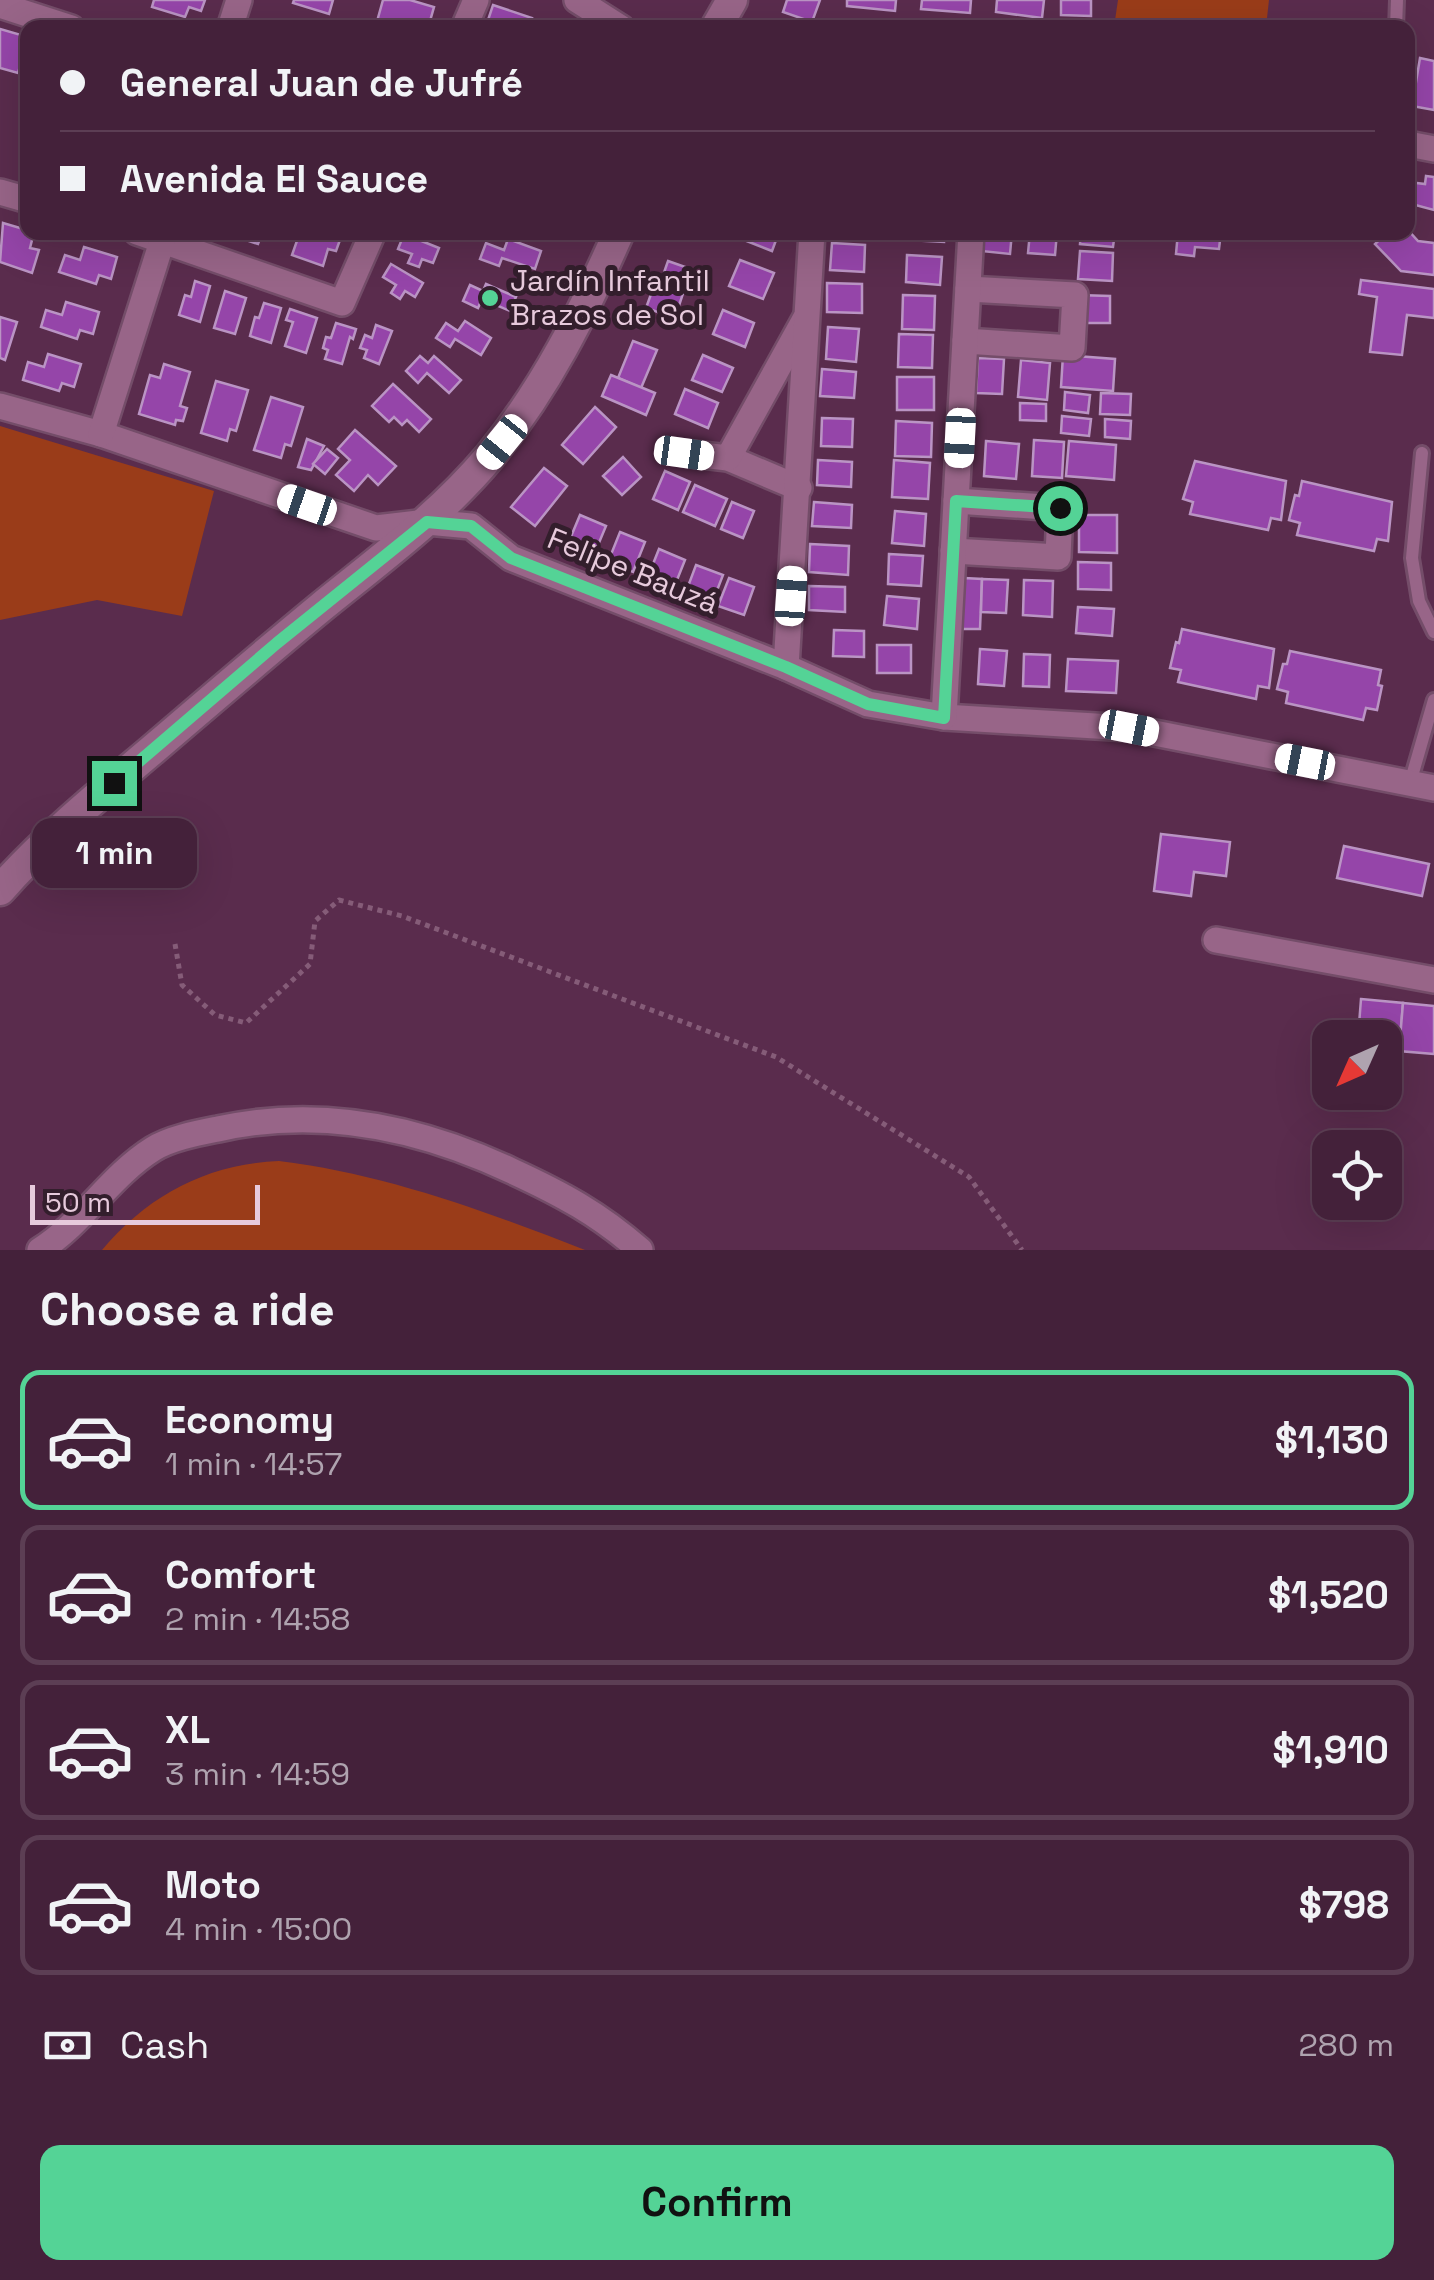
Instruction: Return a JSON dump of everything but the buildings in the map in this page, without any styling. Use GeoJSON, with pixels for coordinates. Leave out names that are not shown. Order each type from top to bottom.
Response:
{"type":"FeatureCollection","features":[{"type":"Feature","properties":{"kind":"street"},"geometry":{"type":"LineString","coordinates":[[576,0],[608,20]]}},
{"type":"Feature","properties":{"kind":"street"},"geometry":{"type":"LineString","coordinates":[[0,5],[46,20]]}},
{"type":"Feature","properties":{"kind":"street"},"geometry":{"type":"LineString","coordinates":[[101,434],[163,240]]}},
{"type":"Feature","properties":{"kind":"street"},"geometry":{"type":"LineString","coordinates":[[175,240],[342,303],[370,240]]}},
{"type":"Feature","properties":{"kind":"street"},"geometry":{"type":"LineString","coordinates":[[0,890],[61,828],[277,643],[427,522],[488,459],[541,388],[585,310],[616,240]]}},
{"type":"Feature","properties":{"kind":"street"},"geometry":{"type":"LineString","coordinates":[[786,667],[812,240]]}},
{"type":"Feature","properties":{"kind":"street"},"geometry":{"type":"LineString","coordinates":[[944,718],[971,240]]}},
{"type":"Feature","properties":{"kind":"street"},"geometry":{"type":"LineString","coordinates":[[965,342],[1072,348],[1076,295],[968,289]]}},
{"type":"Feature","properties":{"kind":"street"},"geometry":{"type":"LineString","coordinates":[[728,458],[809,312]]}},
{"type":"Feature","properties":{"kind":"street","name":"Felipe Bauzá"},"geometry":{"type":"LineString","coordinates":[[0,406],[101,434],[376,528],[427,522],[471,526],[511,558],[786,667],[868,704],[944,718],[1129,728],[1422,786]]}},
{"type":"Feature","properties":{"kind":"street"},"geometry":{"type":"LineString","coordinates":[[684,453],[728,458],[798,488]]}},
{"type":"Feature","properties":{"kind":"street"},"geometry":{"type":"LineString","coordinates":[[953,551],[1058,557],[1060,508],[956,501]]}},
{"type":"Feature","properties":{"kind":"street"},"geometry":{"type":"LineString","coordinates":[[1216,940],[1434,980]]}},
{"type":"Feature","properties":{"kind":"street"},"geometry":{"type":"LineString","coordinates":[[40,1250],[68,1229],[104,1190],[154,1148],[230,1126],[308,1118],[393,1127],[474,1152],[568,1196],[608,1222],[640,1250]]}},
{"type":"Feature","properties":{"kind":"lane"},"geometry":{"type":"LineString","coordinates":[[1422,453],[1412,558],[1419,601],[1434,632]]}},
{"type":"Feature","properties":{"kind":"lane"},"geometry":{"type":"LineString","coordinates":[[1422,786],[1434,700]]}},
{"type":"Feature","properties":{"kind":"path"},"geometry":{"type":"LineString","coordinates":[[175,944],[182,985],[215,1015],[246,1023],[310,964],[315,921],[339,900],[402,916],[776,1057],[969,1177],[1022,1250]]}},
{"type":"Feature","properties":{"kind":"shaded area"},"geometry":{"type":"Polygon","coordinates":[[[1118,0],[1269,0],[1267,20],[1115,20],[1118,0]]]}},
{"type":"Feature","properties":{"kind":"shaded area"},"geometry":{"type":"Polygon","coordinates":[[[0,426],[214,491],[182,616],[97,600],[0,620],[0,426]]]}},
{"type":"Feature","properties":{"kind":"shaded area"},"geometry":{"type":"Polygon","coordinates":[[[279,1161],[396,1185],[585,1250],[102,1250],[139,1213],[181,1186],[227,1168],[279,1161]]]}},
{"type":"Feature","properties":{"kind":"place","name":"Jardín Infantil Brazos de Sol"},"geometry":{"type":"Point","coordinates":[490,298]}},
{"type":"Feature","properties":{"kind":"route"},"geometry":{"type":"LineString","coordinates":[[114,783],[277,643],[427,522],[471,526],[511,558],[786,667],[868,704],[944,718],[956,501],[1060,508]]}}]}
